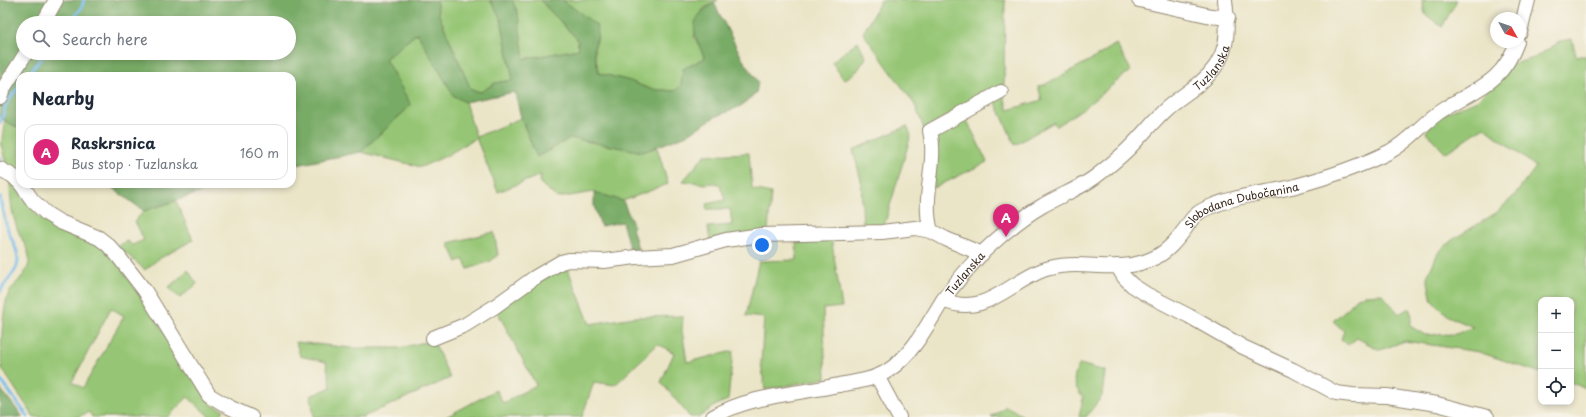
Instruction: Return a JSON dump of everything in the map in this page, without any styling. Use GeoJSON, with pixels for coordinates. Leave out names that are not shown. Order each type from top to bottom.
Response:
{"type":"FeatureCollection","features":[{"type":"Feature","properties":{"kind":"street"},"geometry":{"type":"LineString","coordinates":[[47,16],[56,0]]}},
{"type":"Feature","properties":{"kind":"street"},"geometry":{"type":"LineString","coordinates":[[1139,0],[1211,16],[1228,18]]}},
{"type":"Feature","properties":{"kind":"street","name":"Tuzlanska"},"geometry":{"type":"LineString","coordinates":[[713,417],[737,406],[773,396],[820,389],[878,376],[890,370],[911,350],[943,300],[964,274],[982,254],[1010,228],[1031,212],[1093,178],[1123,154],[1165,110],[1210,74],[1217,65],[1225,46],[1228,31],[1228,18],[1225,0]]}},
{"type":"Feature","properties":{"kind":"street"},"geometry":{"type":"LineString","coordinates":[[1525,12],[1528,0]]}},
{"type":"Feature","properties":{"kind":"street","name":"Slobodana Dubočanina"},"geometry":{"type":"LineString","coordinates":[[943,300],[952,304],[974,306],[1044,270],[1075,265],[1118,267],[1135,265],[1160,254],[1169,249],[1196,214],[1214,205],[1233,199],[1292,187],[1360,165],[1390,151],[1420,129],[1440,111],[1484,87],[1497,76],[1515,48]]}},
{"type":"Feature","properties":{"kind":"street"},"geometry":{"type":"LineString","coordinates":[[0,97],[3,89],[22,60]]}},
{"type":"Feature","properties":{"kind":"street"},"geometry":{"type":"LineString","coordinates":[[931,231],[927,218],[932,156],[930,131],[1001,92]]}},
{"type":"Feature","properties":{"kind":"street"},"geometry":{"type":"LineString","coordinates":[[3,171],[13,176],[16,179]]}},
{"type":"Feature","properties":{"kind":"street"},"geometry":{"type":"LineString","coordinates":[[23,188],[33,201],[47,214],[60,222],[99,238],[108,245],[145,291],[210,394],[229,407],[252,417]]}},
{"type":"Feature","properties":{"kind":"street"},"geometry":{"type":"LineString","coordinates":[[433,338],[477,318],[534,278],[561,262],[569,260],[604,260],[673,255],[726,240],[760,235],[882,232],[915,228],[931,231],[982,254]]}},
{"type":"Feature","properties":{"kind":"street"},"geometry":{"type":"LineString","coordinates":[[1118,267],[1132,285],[1146,294],[1189,316],[1243,347],[1293,370],[1336,393],[1394,397],[1437,404],[1469,414],[1487,417]]}},
{"type":"Feature","properties":{"kind":"street"},"geometry":{"type":"LineString","coordinates":[[878,376],[899,417]]}},
{"type":"Feature","properties":{"kind":"green space"},"geometry":{"type":"Polygon","coordinates":[[[0,0],[436,0],[439,15],[471,90],[481,92],[495,83],[513,80],[501,19],[490,0],[512,0],[518,13],[524,59],[579,49],[577,39],[540,0],[563,0],[596,25],[598,36],[594,50],[599,73],[630,81],[650,89],[675,91],[681,85],[683,69],[705,58],[697,41],[694,28],[699,15],[714,3],[742,58],[758,82],[756,93],[741,106],[713,118],[687,135],[643,152],[570,138],[537,157],[521,118],[515,92],[465,102],[454,96],[417,33],[385,59],[411,105],[361,152],[296,165],[296,72],[16,72],[16,127],[0,118],[0,0]]]}},
{"type":"Feature","properties":{"kind":"green space"},"geometry":{"type":"Polygon","coordinates":[[[436,0],[490,0],[501,19],[513,80],[495,83],[481,92],[471,90],[439,15],[436,0]]]}},
{"type":"Feature","properties":{"kind":"green space"},"geometry":{"type":"Polygon","coordinates":[[[512,0],[540,0],[577,39],[579,49],[523,59],[518,13],[512,0]]]}},
{"type":"Feature","properties":{"kind":"green space"},"geometry":{"type":"Polygon","coordinates":[[[563,0],[718,0],[703,9],[694,36],[705,58],[683,69],[681,85],[675,91],[650,89],[630,81],[599,73],[594,49],[598,38],[563,0]]]}},
{"type":"Feature","properties":{"kind":"green space"},"geometry":{"type":"Polygon","coordinates":[[[881,0],[1005,0],[1004,84],[924,129],[915,105],[863,33],[881,0]]]}},
{"type":"Feature","properties":{"kind":"green space"},"geometry":{"type":"Polygon","coordinates":[[[1422,0],[1457,0],[1442,27],[1425,14],[1422,0]]]}},
{"type":"Feature","properties":{"kind":"green space"},"geometry":{"type":"Polygon","coordinates":[[[417,33],[454,96],[465,102],[476,137],[521,118],[537,157],[570,138],[643,152],[657,147],[668,184],[623,201],[594,192],[557,198],[540,183],[541,175],[498,192],[476,138],[446,156],[421,167],[361,152],[411,105],[385,59],[417,33]]]}},
{"type":"Feature","properties":{"kind":"green space"},"geometry":{"type":"Polygon","coordinates":[[[1572,39],[1576,56],[1586,56],[1586,388],[1574,384],[1574,297],[1538,297],[1538,372],[1479,352],[1405,341],[1380,350],[1357,338],[1348,345],[1341,339],[1344,331],[1333,321],[1350,306],[1355,299],[1364,295],[1382,294],[1399,314],[1409,308],[1412,316],[1410,326],[1425,335],[1456,334],[1473,327],[1450,317],[1432,301],[1427,277],[1438,253],[1452,240],[1496,213],[1515,195],[1536,167],[1484,127],[1445,153],[1426,132],[1437,117],[1477,100],[1491,87],[1510,65],[1534,58],[1561,41],[1572,39]]]}},
{"type":"Feature","properties":{"kind":"green space"},"geometry":{"type":"Polygon","coordinates":[[[858,41],[866,58],[857,71],[844,80],[832,62],[858,41]]]}},
{"type":"Feature","properties":{"kind":"green space"},"geometry":{"type":"Polygon","coordinates":[[[1116,44],[1131,70],[1085,107],[1056,127],[1054,122],[1015,145],[994,99],[1004,96],[1008,110],[1042,100],[1038,86],[1044,85],[1096,57],[1116,44]]]}},
{"type":"Feature","properties":{"kind":"green space"},"geometry":{"type":"Polygon","coordinates":[[[965,116],[987,162],[934,188],[936,132],[965,116]]]}},
{"type":"Feature","properties":{"kind":"green space"},"geometry":{"type":"Polygon","coordinates":[[[5,120],[16,127],[16,173],[7,167],[1,145],[5,120]]]}},
{"type":"Feature","properties":{"kind":"green space"},"geometry":{"type":"Polygon","coordinates":[[[907,126],[911,135],[884,226],[863,229],[861,180],[853,150],[907,126]]]}},
{"type":"Feature","properties":{"kind":"green space"},"geometry":{"type":"Polygon","coordinates":[[[749,153],[752,189],[771,193],[768,231],[710,241],[708,227],[732,225],[730,209],[706,209],[707,204],[725,200],[720,185],[715,183],[706,184],[683,181],[705,155],[749,153]]]}},
{"type":"Feature","properties":{"kind":"green space"},"geometry":{"type":"Polygon","coordinates":[[[10,180],[30,207],[48,224],[62,232],[96,244],[108,252],[152,313],[209,402],[224,410],[219,417],[210,417],[188,397],[168,417],[92,417],[89,412],[78,417],[34,417],[2,369],[2,331],[7,299],[9,293],[26,271],[29,263],[27,248],[14,219],[11,203],[10,180]],[[111,308],[72,382],[83,388],[124,316],[111,308]]]}},
{"type":"Feature","properties":{"kind":"green space"},"geometry":{"type":"Polygon","coordinates":[[[112,188],[214,188],[144,211],[112,188]]]}},
{"type":"Feature","properties":{"kind":"green space"},"geometry":{"type":"Polygon","coordinates":[[[594,192],[623,201],[634,227],[632,228],[639,252],[631,253],[622,222],[601,226],[594,206],[594,192]]]}},
{"type":"Feature","properties":{"kind":"green space"},"geometry":{"type":"Polygon","coordinates":[[[176,201],[193,240],[157,260],[145,270],[118,246],[127,241],[132,245],[144,240],[135,221],[144,211],[176,201]]]}},
{"type":"Feature","properties":{"kind":"green space"},"geometry":{"type":"Polygon","coordinates":[[[494,232],[498,255],[491,261],[468,269],[463,259],[457,262],[448,243],[494,232]]]}},
{"type":"Feature","properties":{"kind":"green space"},"geometry":{"type":"Polygon","coordinates":[[[831,237],[842,307],[823,309],[826,378],[765,390],[761,363],[764,318],[746,316],[759,261],[797,260],[796,238],[831,237]]]}},
{"type":"Feature","properties":{"kind":"green space"},"geometry":{"type":"Polygon","coordinates":[[[567,267],[590,324],[634,317],[683,316],[682,330],[687,362],[733,351],[728,400],[718,404],[699,417],[690,417],[661,382],[674,353],[658,344],[615,385],[594,382],[582,417],[446,417],[496,390],[503,403],[536,385],[496,309],[539,280],[567,267]]]}},
{"type":"Feature","properties":{"kind":"green space"},"geometry":{"type":"Polygon","coordinates":[[[188,270],[197,284],[180,298],[168,288],[188,270]]]}},
{"type":"Feature","properties":{"kind":"green space"},"geometry":{"type":"Polygon","coordinates":[[[433,340],[450,378],[363,417],[314,417],[311,396],[331,387],[326,362],[300,356],[296,342],[352,348],[400,348],[433,340]]]}},
{"type":"Feature","properties":{"kind":"green space"},"geometry":{"type":"Polygon","coordinates":[[[1080,364],[1105,371],[1102,396],[1086,417],[1079,417],[1083,398],[1074,382],[1075,374],[1080,364]]]}},
{"type":"Feature","properties":{"kind":"green space"},"geometry":{"type":"Polygon","coordinates":[[[0,388],[22,416],[23,417],[0,417],[0,388]]]}},
{"type":"Feature","properties":{"kind":"green space"},"geometry":{"type":"Polygon","coordinates":[[[1006,406],[1025,417],[991,417],[1006,406]]]}},
{"type":"Feature","properties":{"kind":"waterway"},"geometry":{"type":"LineString","coordinates":[[75,16],[81,9],[84,0]]}},
{"type":"Feature","properties":{"kind":"waterway"},"geometry":{"type":"LineString","coordinates":[[30,72],[40,60]]}},
{"type":"Feature","properties":{"kind":"waterway"},"geometry":{"type":"LineString","coordinates":[[0,123],[7,102],[16,90]]}},
{"type":"Feature","properties":{"kind":"waterway"},"geometry":{"type":"LineString","coordinates":[[0,157],[0,165]]}},
{"type":"Feature","properties":{"kind":"waterway"},"geometry":{"type":"LineString","coordinates":[[0,197],[2,210],[18,257],[16,269],[0,292]]}},
{"type":"Feature","properties":{"kind":"waterway"},"geometry":{"type":"LineString","coordinates":[[0,379],[28,417]]}},
{"type":"Feature","properties":{"kind":"place","name":"Raskrsnica"},"geometry":{"type":"Point","coordinates":[1006,237]}}]}
